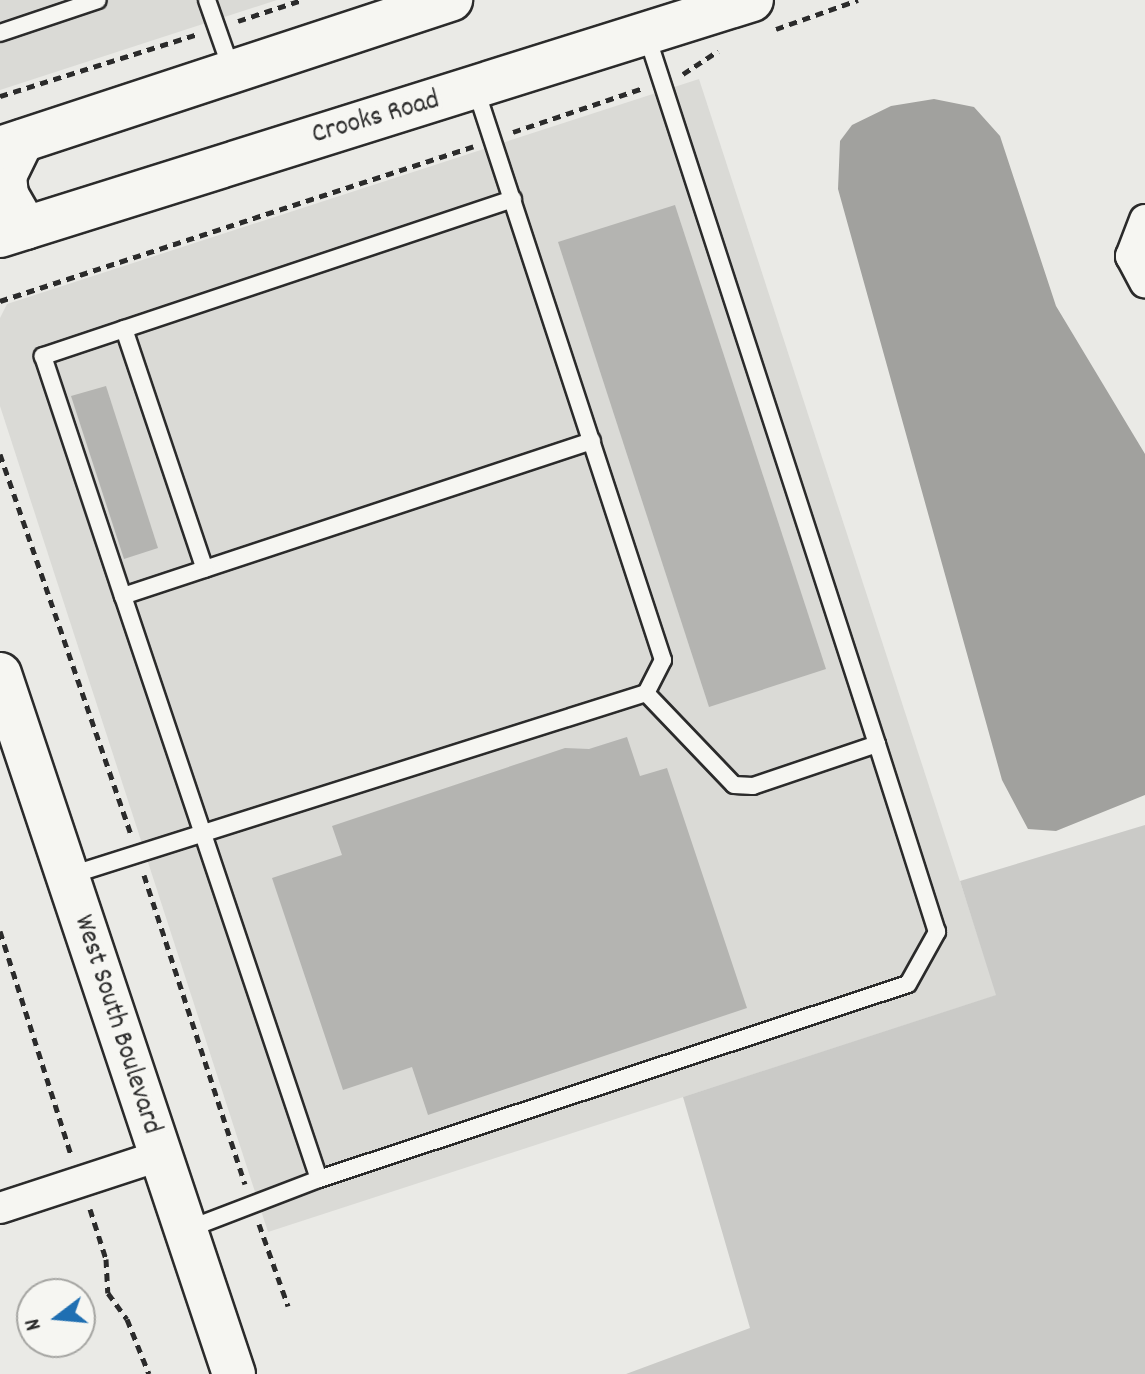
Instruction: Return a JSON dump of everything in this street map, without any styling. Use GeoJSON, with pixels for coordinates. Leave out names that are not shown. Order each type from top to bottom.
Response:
{"type":"FeatureCollection","features":[{"type":"Feature","properties":{"kind":"main road"},"geometry":{"type":"LineString","coordinates":[[13,232],[5,176],[11,144],[451,0]]}},
{"type":"Feature","properties":{"kind":"main road","name":"Crooks Road"},"geometry":{"type":"LineString","coordinates":[[13,232],[476,90],[752,0]]}},
{"type":"Feature","properties":{"kind":"main road","name":"West South Boulevard"},"geometry":{"type":"LineString","coordinates":[[0,674],[7,719],[67,876],[234,1374]]}},
{"type":"Feature","properties":{"kind":"street"},"geometry":{"type":"LineString","coordinates":[[1145,220],[1131,243],[1134,267],[1145,282]]}},
{"type":"Feature","properties":{"kind":"street"},"geometry":{"type":"LineString","coordinates":[[0,1208],[159,1156]]}},
{"type":"Feature","properties":{"kind":"lane"},"geometry":{"type":"LineString","coordinates":[[0,33],[98,0]]}},
{"type":"Feature","properties":{"kind":"lane"},"geometry":{"type":"LineString","coordinates":[[207,0],[232,72]]}},
{"type":"Feature","properties":{"kind":"lane"},"geometry":{"type":"LineString","coordinates":[[185,1230],[319,1179],[908,984],[937,932],[647,36]]}},
{"type":"Feature","properties":{"kind":"lane"},"geometry":{"type":"LineString","coordinates":[[67,876],[646,693],[663,660],[476,90]]}},
{"type":"Feature","properties":{"kind":"lane"},"geometry":{"type":"LineString","coordinates":[[319,1179],[43,356],[513,199]]}},
{"type":"Feature","properties":{"kind":"lane"},"geometry":{"type":"LineString","coordinates":[[124,329],[205,569]]}},
{"type":"Feature","properties":{"kind":"lane"},"geometry":{"type":"LineString","coordinates":[[123,596],[592,441]]}},
{"type":"Feature","properties":{"kind":"lane"},"geometry":{"type":"LineString","coordinates":[[646,693],[734,785],[753,786],[877,744]]}},
{"type":"Feature","properties":{"kind":"path"},"geometry":{"type":"LineString","coordinates":[[252,17],[302,0]]}},
{"type":"Feature","properties":{"kind":"path"},"geometry":{"type":"LineString","coordinates":[[0,96],[184,38]]}},
{"type":"Feature","properties":{"kind":"path"},"geometry":{"type":"LineString","coordinates":[[516,131],[631,91]]}},
{"type":"Feature","properties":{"kind":"path"},"geometry":{"type":"LineString","coordinates":[[0,301],[471,147]]}},
{"type":"Feature","properties":{"kind":"path"},"geometry":{"type":"LineString","coordinates":[[0,454],[131,834]]}},
{"type":"Feature","properties":{"kind":"path"},"geometry":{"type":"LineString","coordinates":[[145,881],[245,1185]]}},
{"type":"Feature","properties":{"kind":"path"},"geometry":{"type":"LineString","coordinates":[[0,931],[66,1142]]}},
{"type":"Feature","properties":{"kind":"path"},"geometry":{"type":"LineString","coordinates":[[88,1206],[106,1259],[108,1293],[127,1319],[149,1374]]}},
{"type":"Feature","properties":{"kind":"path"},"geometry":{"type":"LineString","coordinates":[[262,1233],[288,1306]]}},
{"type":"Feature","properties":{"kind":"shaded area"},"geometry":{"type":"Polygon","coordinates":[[[0,0],[277,0],[0,90],[0,0]]]}},
{"type":"Feature","properties":{"kind":"shaded area"},"geometry":{"type":"Polygon","coordinates":[[[699,79],[997,995],[268,1232],[0,406],[0,318],[7,304],[699,79]]]}},
{"type":"Feature","properties":{"kind":"shaded area"},"geometry":{"type":"Polygon","coordinates":[[[934,99],[974,107],[1000,136],[1056,306],[1145,454],[1145,795],[1056,831],[1028,829],[1002,780],[838,189],[840,141],[852,125],[891,106],[934,99]]]}},
{"type":"Feature","properties":{"kind":"shaded area"},"geometry":{"type":"Polygon","coordinates":[[[1145,825],[1145,1374],[626,1374],[750,1328],[683,1097],[996,995],[960,881],[1145,825]]]}},
{"type":"Feature","properties":{"kind":"building"},"geometry":{"type":"Polygon","coordinates":[[[675,205],[826,669],[709,707],[558,242],[675,205]]]}},
{"type":"Feature","properties":{"kind":"building"},"geometry":{"type":"Polygon","coordinates":[[[106,386],[158,548],[124,559],[71,396],[106,386]]]}},
{"type":"Feature","properties":{"kind":"building"},"geometry":{"type":"Polygon","coordinates":[[[627,737],[640,776],[667,768],[747,1008],[428,1115],[412,1067],[343,1090],[272,878],[342,855],[332,826],[565,748],[589,749],[627,737]]]}}]}
